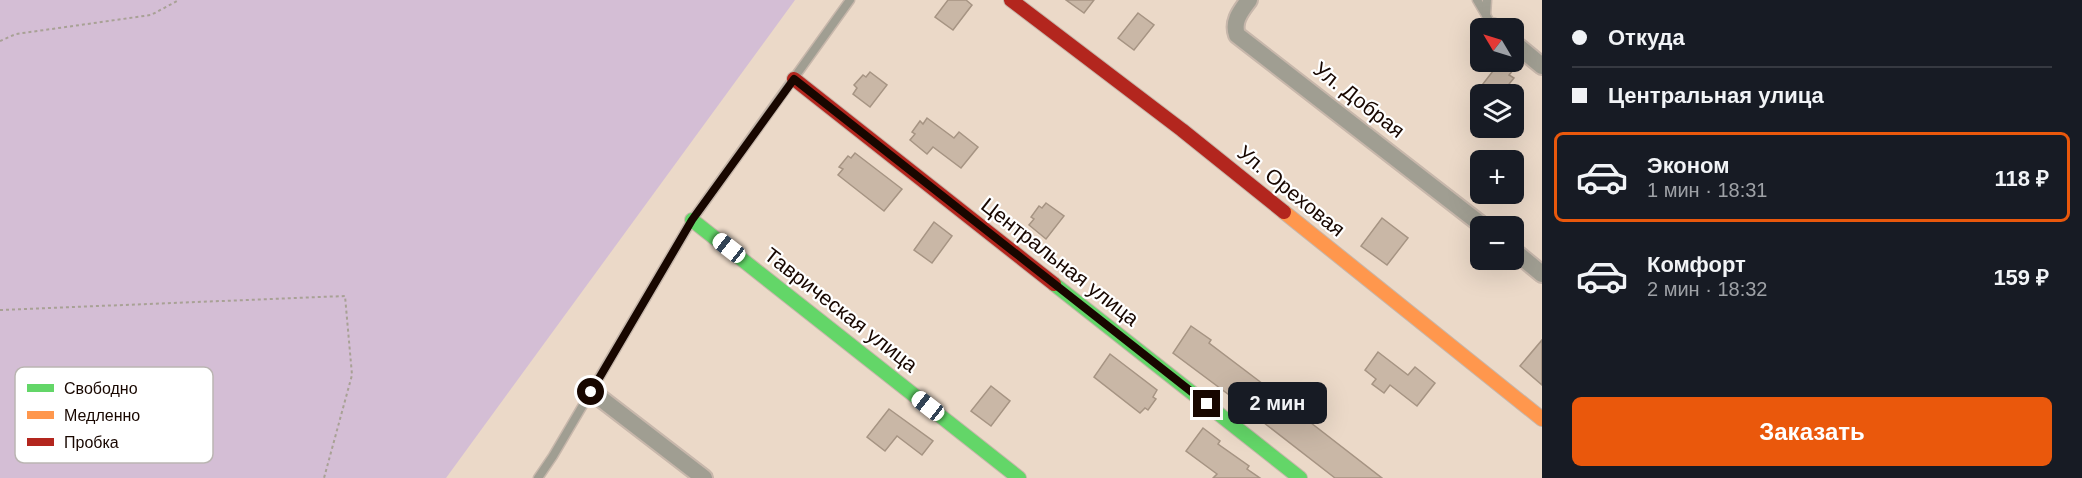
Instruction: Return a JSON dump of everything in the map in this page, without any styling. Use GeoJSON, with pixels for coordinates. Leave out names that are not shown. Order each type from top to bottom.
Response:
{"type":"FeatureCollection","features":[{"type":"Feature","properties":{"kind":"street","name":"Ул. Ореховая"},"geometry":{"type":"LineString","coordinates":[[1011,0],[1182,130],[1542,419]]}},
{"type":"Feature","properties":{"kind":"street","name":"Ул. Добрая"},"geometry":{"type":"LineString","coordinates":[[1249,0],[1237,16],[1235,29],[1237,35],[1470,216]]}},
{"type":"Feature","properties":{"kind":"street"},"geometry":{"type":"LineString","coordinates":[[1524,51],[1542,66]]}},
{"type":"Feature","properties":{"kind":"street","name":"Центральная улица"},"geometry":{"type":"LineString","coordinates":[[794,79],[1300,478]]}},
{"type":"Feature","properties":{"kind":"street","name":"Таврическая улица"},"geometry":{"type":"LineString","coordinates":[[692,220],[1019,478]]}},
{"type":"Feature","properties":{"kind":"street"},"geometry":{"type":"LineString","coordinates":[[1524,259],[1542,274]]}},
{"type":"Feature","properties":{"kind":"street"},"geometry":{"type":"LineString","coordinates":[[591,392],[704,478]]}},
{"type":"Feature","properties":{"kind":"lane"},"geometry":{"type":"LineString","coordinates":[[538,478],[692,220],[850,0]]}},
{"type":"Feature","properties":{"kind":"lane"},"geometry":{"type":"LineString","coordinates":[[1477,0],[1488,18]]}},
{"type":"Feature","properties":{"kind":"lane"},"geometry":{"type":"LineString","coordinates":[[1487,0],[1490,18]]}},
{"type":"Feature","properties":{"kind":"path"},"geometry":{"type":"LineString","coordinates":[[0,41],[16,34],[151,15],[179,0]]}},
{"type":"Feature","properties":{"kind":"path"},"geometry":{"type":"LineString","coordinates":[[0,310],[345,296],[352,375],[324,478]]}},
{"type":"Feature","properties":{"kind":"shaded area"},"geometry":{"type":"Polygon","coordinates":[[[0,0],[795,0],[446,478],[0,478],[0,0]]]}},
{"type":"Feature","properties":{"kind":"building"},"geometry":{"type":"Polygon","coordinates":[[[948,0],[966,0],[972,5],[953,30],[935,17],[948,0]]]}},
{"type":"Feature","properties":{"kind":"building"},"geometry":{"type":"Polygon","coordinates":[[[1066,0],[1094,0],[1084,13],[1066,0]]]}},
{"type":"Feature","properties":{"kind":"building"},"geometry":{"type":"Polygon","coordinates":[[[1138,13],[1154,25],[1134,50],[1118,38],[1138,13]]]}},
{"type":"Feature","properties":{"kind":"building"},"geometry":{"type":"Polygon","coordinates":[[[870,72],[887,85],[870,107],[853,94],[857,88],[854,85],[863,75],[866,77],[870,72]]]}},
{"type":"Feature","properties":{"kind":"building"},"geometry":{"type":"Polygon","coordinates":[[[1492,72],[1512,72],[1509,75],[1514,78],[1509,84],[1483,84],[1492,72]]]}},
{"type":"Feature","properties":{"kind":"building"},"geometry":{"type":"Polygon","coordinates":[[[927,118],[954,138],[959,132],[978,147],[961,168],[933,147],[927,154],[910,140],[915,134],[912,132],[920,121],[923,124],[927,118]]]}},
{"type":"Feature","properties":{"kind":"building"},"geometry":{"type":"Polygon","coordinates":[[[855,153],[902,189],[884,211],[838,175],[843,169],[839,167],[848,156],[851,158],[855,153]]]}},
{"type":"Feature","properties":{"kind":"building"},"geometry":{"type":"Polygon","coordinates":[[[1046,203],[1064,216],[1046,239],[1029,225],[1034,219],[1031,217],[1039,206],[1042,208],[1046,203]]]}},
{"type":"Feature","properties":{"kind":"building"},"geometry":{"type":"Polygon","coordinates":[[[1382,218],[1408,238],[1387,265],[1361,246],[1382,218]]]}},
{"type":"Feature","properties":{"kind":"building"},"geometry":{"type":"Polygon","coordinates":[[[934,222],[952,236],[932,263],[914,250],[934,222]]]}},
{"type":"Feature","properties":{"kind":"building"},"geometry":{"type":"Polygon","coordinates":[[[1191,326],[1211,340],[1209,343],[1382,478],[1335,478],[1173,353],[1191,326]]]}},
{"type":"Feature","properties":{"kind":"building"},"geometry":{"type":"Polygon","coordinates":[[[1542,340],[1542,385],[1520,366],[1542,340]]]}},
{"type":"Feature","properties":{"kind":"building"},"geometry":{"type":"Polygon","coordinates":[[[1378,352],[1408,375],[1415,367],[1435,383],[1417,406],[1390,385],[1384,393],[1372,384],[1376,379],[1365,370],[1378,352]]]}},
{"type":"Feature","properties":{"kind":"building"},"geometry":{"type":"Polygon","coordinates":[[[1110,354],[1157,390],[1153,397],[1156,399],[1148,410],[1145,408],[1140,413],[1094,377],[1110,354]]]}},
{"type":"Feature","properties":{"kind":"building"},"geometry":{"type":"Polygon","coordinates":[[[991,386],[1010,401],[991,426],[971,411],[991,386]]]}},
{"type":"Feature","properties":{"kind":"building"},"geometry":{"type":"Polygon","coordinates":[[[889,409],[933,441],[922,455],[897,436],[885,451],[867,437],[889,409]]]}},
{"type":"Feature","properties":{"kind":"building"},"geometry":{"type":"Polygon","coordinates":[[[1203,428],[1220,441],[1218,444],[1249,466],[1247,469],[1260,478],[1213,478],[1217,474],[1186,451],[1203,428]]]}},
{"type":"Feature","properties":{"kind":"traffic: fast"},"geometry":{"type":"LineString","coordinates":[[692,220],[1019,478]]}},
{"type":"Feature","properties":{"kind":"traffic: fast"},"geometry":{"type":"LineString","coordinates":[[1054,284],[1300,478]]}},
{"type":"Feature","properties":{"kind":"traffic: slow"},"geometry":{"type":"LineString","coordinates":[[1284,212],[1542,419]]}},
{"type":"Feature","properties":{"kind":"traffic: jam"},"geometry":{"type":"LineString","coordinates":[[1011,0],[1182,130],[1284,212]]}},
{"type":"Feature","properties":{"kind":"traffic: jam"},"geometry":{"type":"LineString","coordinates":[[794,79],[1054,284]]}},
{"type":"Feature","properties":{"kind":"route"},"geometry":{"type":"LineString","coordinates":[[591,392],[692,220],[794,79],[1207,404]]}}]}
